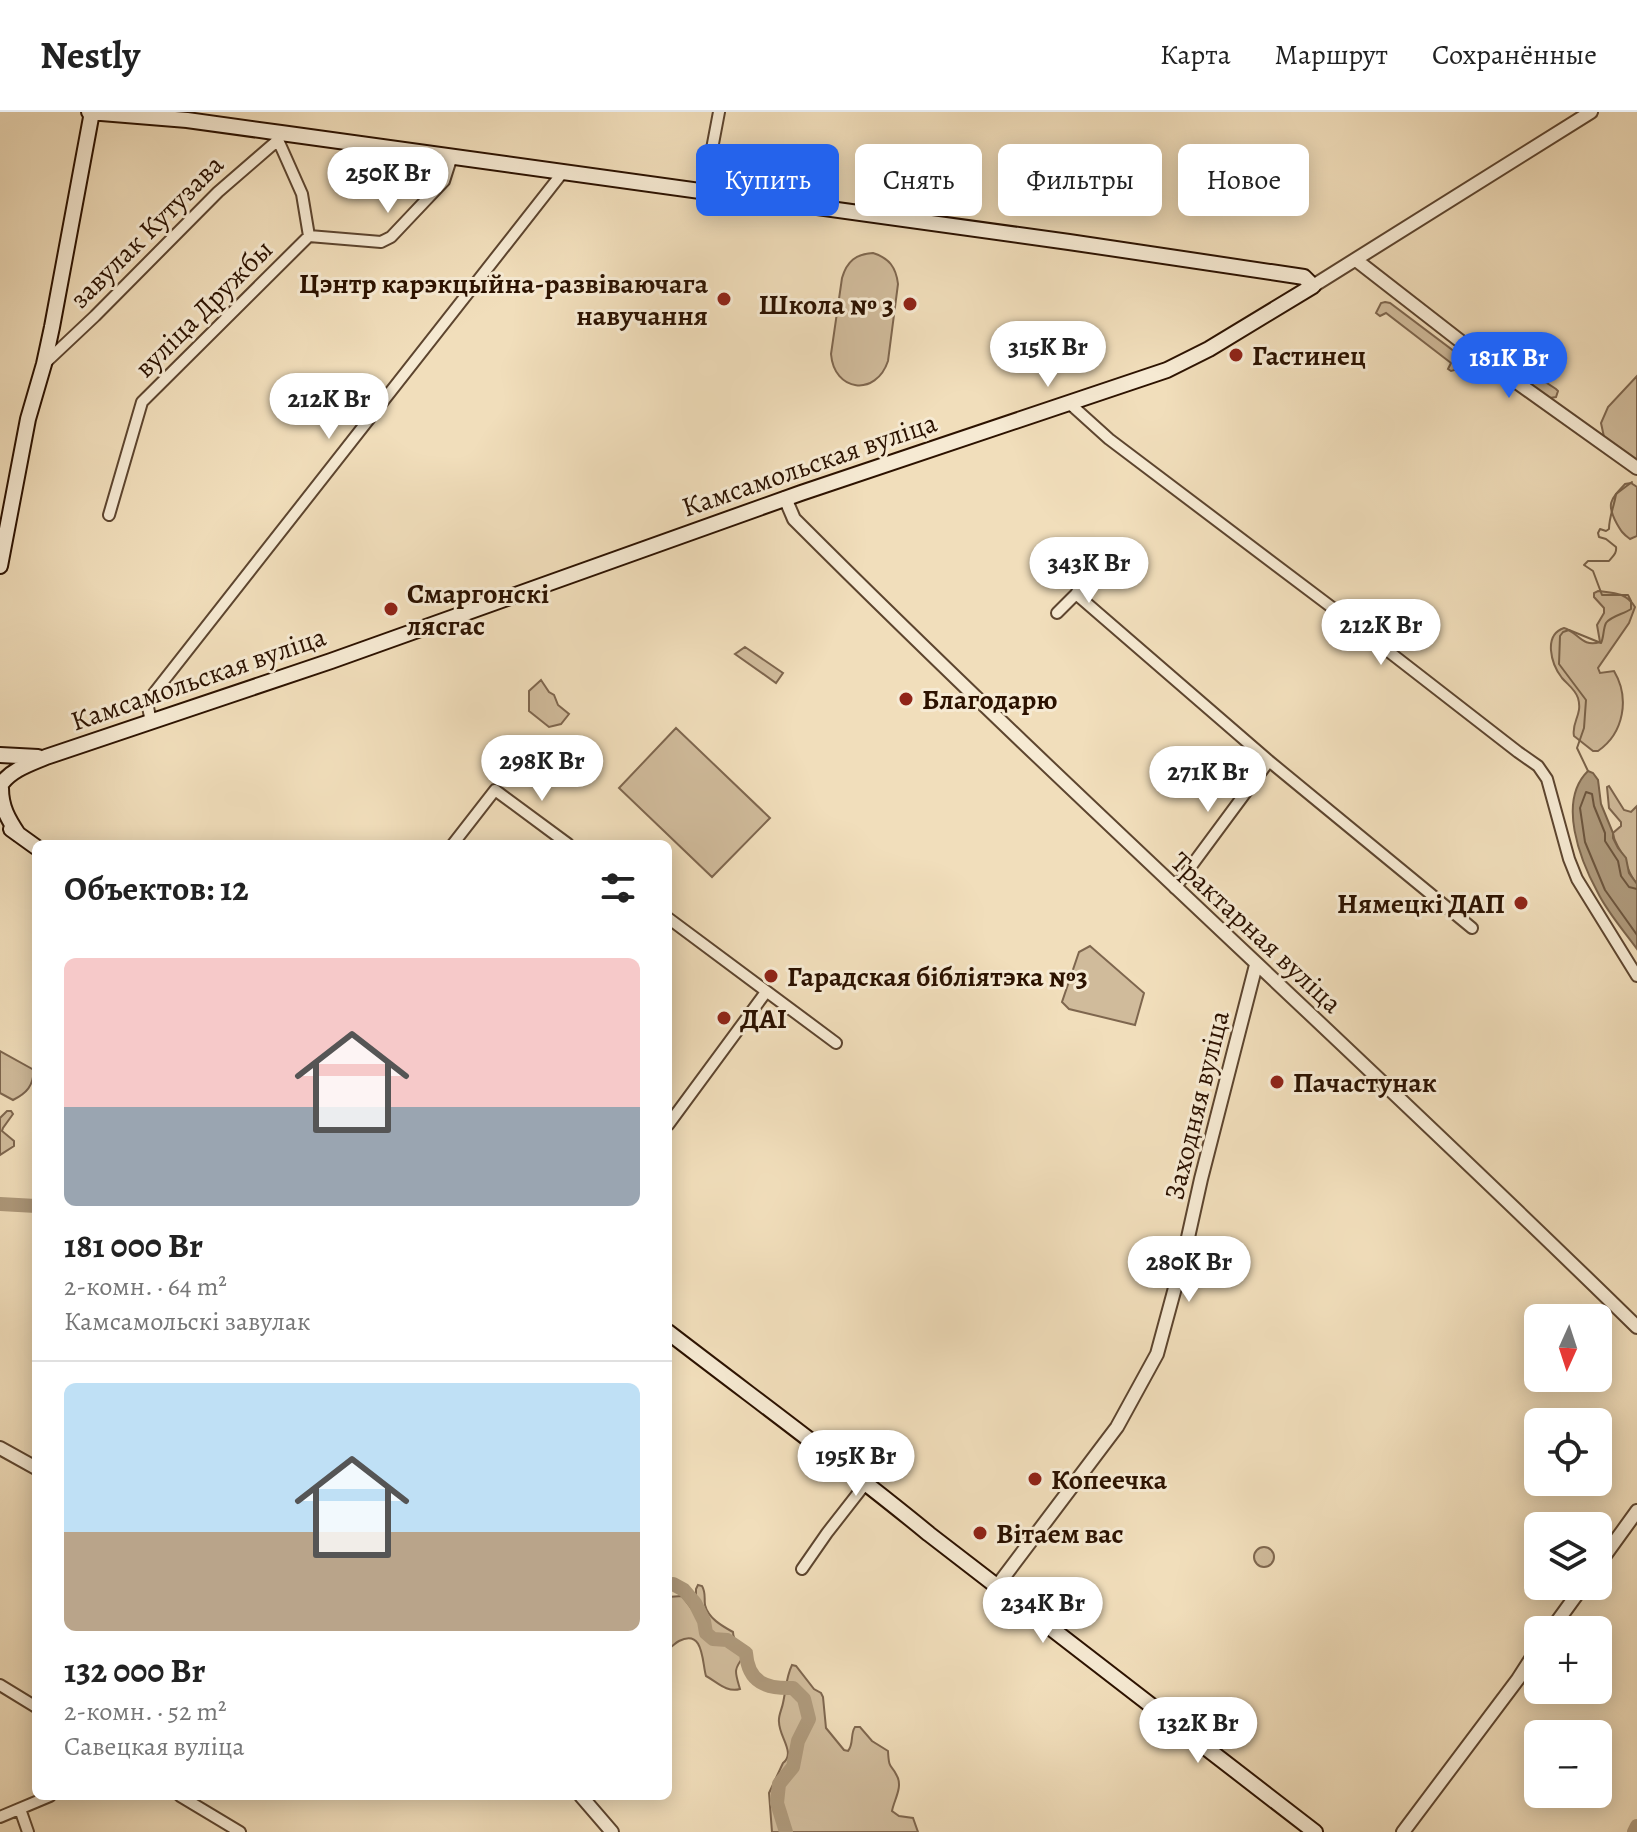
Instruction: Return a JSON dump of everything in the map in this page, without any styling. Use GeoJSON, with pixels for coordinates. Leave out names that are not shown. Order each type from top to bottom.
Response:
{"type":"FeatureCollection","features":[{"type":"Feature","properties":{"kind":"main road"},"geometry":{"type":"LineString","coordinates":[[0,566],[28,419],[44,364],[91,112],[187,120],[278,136],[452,156],[696,190]]}},
{"type":"Feature","properties":{"kind":"main road"},"geometry":{"type":"LineString","coordinates":[[839,210],[1293,275],[1304,277],[1313,286]]}},
{"type":"Feature","properties":{"kind":"main road","name":"Камсамольская вуліца"},"geometry":{"type":"LineString","coordinates":[[1,787],[9,775],[21,767],[46,757],[331,661],[785,498],[1167,370],[1313,286]]}},
{"type":"Feature","properties":{"kind":"main road","name":"Камсамольская вуліца"},"geometry":{"type":"LineString","coordinates":[[0,755],[46,757]]}},
{"type":"Feature","properties":{"kind":"main road"},"geometry":{"type":"LineString","coordinates":[[0,763],[4,775],[1,801],[18,834]]}},
{"type":"Feature","properties":{"kind":"main road"},"geometry":{"type":"LineString","coordinates":[[0,823],[32,844]]}},
{"type":"Feature","properties":{"kind":"main road"},"geometry":{"type":"LineString","coordinates":[[672,1335],[1315,1832]]}},
{"type":"Feature","properties":{"kind":"street"},"geometry":{"type":"LineString","coordinates":[[713,144],[719,112]]}},
{"type":"Feature","properties":{"kind":"street","name":"Камсамольская вуліца"},"geometry":{"type":"LineString","coordinates":[[1313,286],[1591,112]]}},
{"type":"Feature","properties":{"kind":"street","name":"вуліца Дружбы"},"geometry":{"type":"LineString","coordinates":[[109,515],[142,402],[309,236],[302,194],[278,136]]}},
{"type":"Feature","properties":{"kind":"street","name":"завулак Кутузава"},"geometry":{"type":"LineString","coordinates":[[44,364],[278,136]]}},
{"type":"Feature","properties":{"kind":"street"},"geometry":{"type":"LineString","coordinates":[[309,236],[381,242],[391,237],[444,181],[452,156]]}},
{"type":"Feature","properties":{"kind":"street"},"geometry":{"type":"LineString","coordinates":[[151,722],[147,702],[563,172]]}},
{"type":"Feature","properties":{"kind":"street"},"geometry":{"type":"LineString","coordinates":[[1356,260],[1473,351],[1637,468]]}},
{"type":"Feature","properties":{"kind":"street"},"geometry":{"type":"LineString","coordinates":[[1068,402],[1109,439],[1538,766],[1547,779],[1577,879],[1637,976]]}},
{"type":"Feature","properties":{"kind":"street","name":"Трактарная вуліца"},"geometry":{"type":"LineString","coordinates":[[785,498],[794,519],[915,641],[1637,1327]]}},
{"type":"Feature","properties":{"kind":"street"},"geometry":{"type":"LineString","coordinates":[[1057,613],[1076,594],[1091,570]]}},
{"type":"Feature","properties":{"kind":"street"},"geometry":{"type":"LineString","coordinates":[[1076,594],[1269,761],[1472,928]]}},
{"type":"Feature","properties":{"kind":"street"},"geometry":{"type":"LineString","coordinates":[[1175,888],[1269,761]]}},
{"type":"Feature","properties":{"kind":"street"},"geometry":{"type":"LineString","coordinates":[[456,840],[495,790],[563,840]]}},
{"type":"Feature","properties":{"kind":"street"},"geometry":{"type":"LineString","coordinates":[[672,921],[836,1043]]}},
{"type":"Feature","properties":{"kind":"street","name":"Заходняя вуліца"},"geometry":{"type":"LineString","coordinates":[[997,1586],[1117,1427],[1157,1354],[1256,965]]}},
{"type":"Feature","properties":{"kind":"street"},"geometry":{"type":"LineString","coordinates":[[672,1120],[766,992]]}},
{"type":"Feature","properties":{"kind":"street"},"geometry":{"type":"LineString","coordinates":[[0,1448],[32,1466]]}},
{"type":"Feature","properties":{"kind":"street"},"geometry":{"type":"LineString","coordinates":[[802,1569],[866,1483]]}},
{"type":"Feature","properties":{"kind":"street"},"geometry":{"type":"LineString","coordinates":[[1612,1546],[1637,1511]]}},
{"type":"Feature","properties":{"kind":"street"},"geometry":{"type":"LineString","coordinates":[[1403,1832],[1524,1670]]}},
{"type":"Feature","properties":{"kind":"street"},"geometry":{"type":"LineString","coordinates":[[0,1685],[32,1705]]}},
{"type":"Feature","properties":{"kind":"street"},"geometry":{"type":"LineString","coordinates":[[0,1817],[41,1800]]}},
{"type":"Feature","properties":{"kind":"street"},"geometry":{"type":"LineString","coordinates":[[187,1800],[240,1832]]}},
{"type":"Feature","properties":{"kind":"street"},"geometry":{"type":"LineString","coordinates":[[584,1800],[612,1832]]}},
{"type":"Feature","properties":{"kind":"street"},"geometry":{"type":"LineString","coordinates":[[20,1809],[28,1832]]}},
{"type":"Feature","properties":{"kind":"shaded area"},"geometry":{"type":"Polygon","coordinates":[[[873,253],[891,264],[898,284],[888,361],[874,380],[865,385],[856,385],[839,376],[831,354],[844,272],[853,260],[873,253]]]}},
{"type":"Feature","properties":{"kind":"shaded area"},"geometry":{"type":"Polygon","coordinates":[[[1385,302],[1459,355],[1461,359],[1455,370],[1448,369],[1451,363],[1386,313],[1380,316],[1376,313],[1381,303],[1385,302]]]}},
{"type":"Feature","properties":{"kind":"shaded area"},"geometry":{"type":"Polygon","coordinates":[[[1498,351],[1556,389],[1556,397],[1550,398],[1493,360],[1493,352],[1498,351]]]}},
{"type":"Feature","properties":{"kind":"shaded area"},"geometry":{"type":"Polygon","coordinates":[[[1637,376],[1637,463],[1608,444],[1601,423],[1608,407],[1637,376]]]}},
{"type":"Feature","properties":{"kind":"shaded area"},"geometry":{"type":"Polygon","coordinates":[[[1631,483],[1637,487],[1637,536],[1630,539],[1618,526],[1611,502],[1625,484],[1631,483]]]}},
{"type":"Feature","properties":{"kind":"shaded area"},"geometry":{"type":"Polygon","coordinates":[[[1598,591],[1623,596],[1635,607],[1629,623],[1598,668],[1600,673],[1614,671],[1623,703],[1614,735],[1598,751],[1593,751],[1574,736],[1578,698],[1558,672],[1552,658],[1551,643],[1557,632],[1564,628],[1589,643],[1600,642],[1597,625],[1604,608],[1594,597],[1598,591]]]}},
{"type":"Feature","properties":{"kind":"shaded area"},"geometry":{"type":"Polygon","coordinates":[[[745,647],[783,673],[776,683],[735,654],[745,647]]]}},
{"type":"Feature","properties":{"kind":"shaded area"},"geometry":{"type":"Polygon","coordinates":[[[541,680],[558,705],[569,714],[561,724],[549,727],[529,711],[529,691],[541,680]]]}},
{"type":"Feature","properties":{"kind":"shaded area"},"geometry":{"type":"Polygon","coordinates":[[[676,728],[770,818],[712,877],[619,788],[676,728]]]}},
{"type":"Feature","properties":{"kind":"shaded area"},"geometry":{"type":"Polygon","coordinates":[[[1609,786],[1624,810],[1631,812],[1637,806],[1637,884],[1614,839],[1613,833],[1621,822],[1609,808],[1609,786]]]}},
{"type":"Feature","properties":{"kind":"shaded area"},"geometry":{"type":"Polygon","coordinates":[[[1090,946],[1144,993],[1135,1025],[1069,1009],[1062,1002],[1079,952],[1090,946]]]}},
{"type":"Feature","properties":{"kind":"shaded area"},"geometry":{"type":"Polygon","coordinates":[[[0,1051],[32,1069],[32,1080],[22,1095],[13,1100],[0,1093],[0,1051]]]}},
{"type":"Feature","properties":{"kind":"shaded area"},"geometry":{"type":"Polygon","coordinates":[[[7,1111],[13,1114],[2,1131],[14,1141],[14,1146],[0,1155],[0,1118],[7,1111]]]}},
{"type":"Feature","properties":{"kind":"shaded area"},"geometry":{"type":"Polygon","coordinates":[[[1264,1547],[1271,1550],[1274,1557],[1271,1564],[1264,1567],[1257,1564],[1254,1557],[1257,1550],[1264,1547]]]}},
{"type":"Feature","properties":{"kind":"shaded area"},"geometry":{"type":"Polygon","coordinates":[[[698,1585],[702,1586],[709,1614],[733,1632],[744,1656],[736,1671],[740,1689],[726,1688],[706,1676],[700,1649],[693,1639],[687,1638],[672,1646],[672,1597],[682,1596],[692,1609],[696,1606],[698,1585]]]}},
{"type":"Feature","properties":{"kind":"shaded area"},"geometry":{"type":"Polygon","coordinates":[[[792,1665],[821,1693],[826,1728],[844,1750],[850,1748],[855,1727],[860,1727],[872,1741],[888,1751],[899,1785],[892,1811],[899,1816],[913,1818],[918,1832],[772,1832],[769,1793],[788,1754],[779,1720],[792,1665]]]}},
{"type":"Feature","properties":{"kind":"water"},"geometry":{"type":"Polygon","coordinates":[[[1588,771],[1598,780],[1601,804],[1613,838],[1637,884],[1637,949],[1602,900],[1579,848],[1573,814],[1574,798],[1588,771]]]}},
{"type":"Feature","properties":{"kind":"waterway"},"geometry":{"type":"LineString","coordinates":[[1588,771],[1577,748],[1584,728],[1586,700],[1559,664],[1560,636],[1569,630],[1601,643],[1606,623],[1631,609],[1628,595],[1602,595],[1593,571],[1584,565],[1588,561],[1609,561],[1616,551],[1616,547],[1599,537],[1598,533],[1600,529],[1609,529],[1616,494],[1632,482]]}},
{"type":"Feature","properties":{"kind":"waterway"},"geometry":{"type":"LineString","coordinates":[[0,1204],[32,1206]]}},
{"type":"Feature","properties":{"kind":"waterway"},"geometry":{"type":"LineString","coordinates":[[672,1584],[684,1590],[695,1603],[706,1633],[713,1639],[727,1640],[746,1653],[755,1678],[767,1685],[793,1688],[804,1699],[809,1719],[798,1741],[793,1767],[779,1784],[777,1803],[786,1832]]}},
{"type":"Feature","properties":{"kind":"waterway"},"geometry":{"type":"LineString","coordinates":[[1634,1832],[1637,1826]]}},
{"type":"Feature","properties":{"kind":"place","name":"Цэнтр карэкцыйна-развіваючага навучання"},"geometry":{"type":"Point","coordinates":[724,299]}},
{"type":"Feature","properties":{"kind":"place","name":"Школа № 3"},"geometry":{"type":"Point","coordinates":[910,304]}},
{"type":"Feature","properties":{"kind":"place","name":"Гастинец"},"geometry":{"type":"Point","coordinates":[1236,355]}},
{"type":"Feature","properties":{"kind":"place","name":"Смаргонскі лясгас"},"geometry":{"type":"Point","coordinates":[391,609]}},
{"type":"Feature","properties":{"kind":"place","name":"Благодарю"},"geometry":{"type":"Point","coordinates":[906,699]}},
{"type":"Feature","properties":{"kind":"place","name":"Нямецкі ДАП"},"geometry":{"type":"Point","coordinates":[1521,903]}},
{"type":"Feature","properties":{"kind":"place","name":"Гарадская бібліятэка №3"},"geometry":{"type":"Point","coordinates":[771,976]}},
{"type":"Feature","properties":{"kind":"place","name":"ДАІ"},"geometry":{"type":"Point","coordinates":[724,1018]}},
{"type":"Feature","properties":{"kind":"place","name":"Пачастунак"},"geometry":{"type":"Point","coordinates":[1277,1082]}},
{"type":"Feature","properties":{"kind":"place","name":"Копеечка"},"geometry":{"type":"Point","coordinates":[1035,1479]}},
{"type":"Feature","properties":{"kind":"place","name":"Вітаем вас"},"geometry":{"type":"Point","coordinates":[980,1533]}}]}
